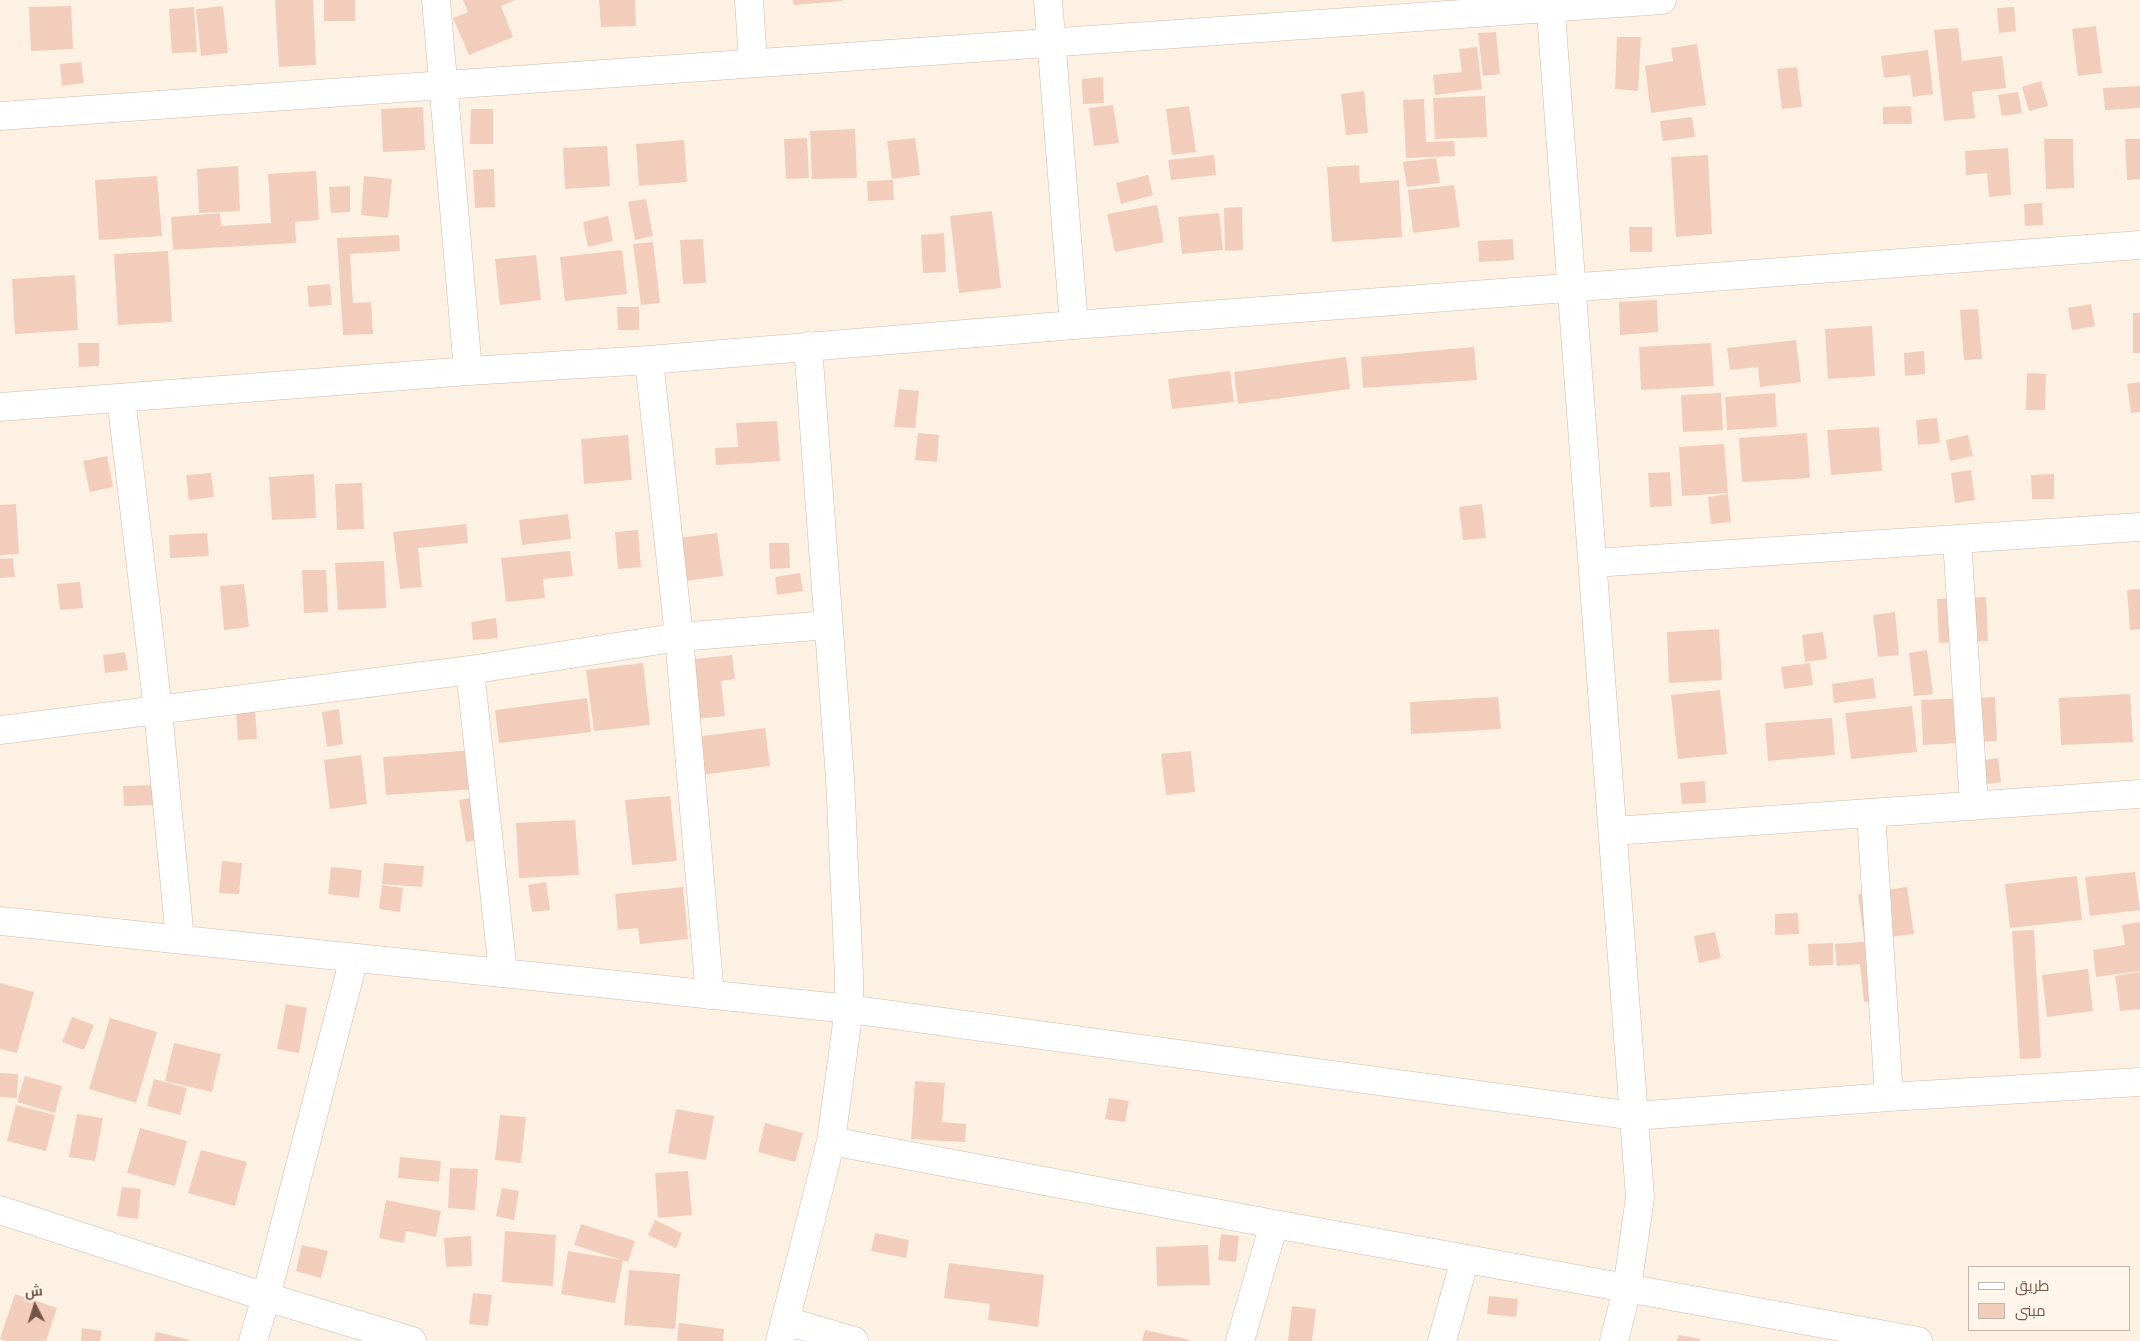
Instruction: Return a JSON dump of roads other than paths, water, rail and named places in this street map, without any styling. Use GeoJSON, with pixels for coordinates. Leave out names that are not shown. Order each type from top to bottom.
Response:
{"type":"FeatureCollection","features":[{"type":"Feature","properties":{"kind":"street"},"geometry":{"type":"LineString","coordinates":[[436,0],[468,371]]}},
{"type":"Feature","properties":{"kind":"street"},"geometry":{"type":"LineString","coordinates":[[749,0],[753,64]]}},
{"type":"Feature","properties":{"kind":"street"},"geometry":{"type":"LineString","coordinates":[[1048,0],[1074,325]]}},
{"type":"Feature","properties":{"kind":"street"},"geometry":{"type":"LineString","coordinates":[[0,116],[1052,43],[1550,4],[1662,0]]}},
{"type":"Feature","properties":{"kind":"street"},"geometry":{"type":"LineString","coordinates":[[1550,4],[1640,1197],[1627,1289],[1614,1341]]}},
{"type":"Feature","properties":{"kind":"street"},"geometry":{"type":"LineString","coordinates":[[0,407],[468,371],[649,360],[1074,325],[2140,245]]}},
{"type":"Feature","properties":{"kind":"street"},"geometry":{"type":"LineString","coordinates":[[808,346],[840,778],[849,1009],[832,1141],[783,1331],[854,1341]]}},
{"type":"Feature","properties":{"kind":"street"},"geometry":{"type":"LineString","coordinates":[[649,360],[679,637],[710,995]]}},
{"type":"Feature","properties":{"kind":"street"},"geometry":{"type":"LineString","coordinates":[[121,398],[158,710],[180,939]]}},
{"type":"Feature","properties":{"kind":"street"},"geometry":{"type":"LineString","coordinates":[[1593,563],[2140,527]]}},
{"type":"Feature","properties":{"kind":"street"},"geometry":{"type":"LineString","coordinates":[[1957,539],[1974,806]]}},
{"type":"Feature","properties":{"kind":"street"},"geometry":{"type":"LineString","coordinates":[[0,730],[470,670],[679,637],[828,625]]}},
{"type":"Feature","properties":{"kind":"street"},"geometry":{"type":"LineString","coordinates":[[470,670],[504,972]]}},
{"type":"Feature","properties":{"kind":"street"},"geometry":{"type":"LineString","coordinates":[[1613,831],[2140,794]]}},
{"type":"Feature","properties":{"kind":"street"},"geometry":{"type":"LineString","coordinates":[[1871,813],[1889,1097]]}},
{"type":"Feature","properties":{"kind":"street"},"geometry":{"type":"LineString","coordinates":[[0,921],[849,1009],[1634,1116],[1889,1097],[2140,1082]]}},
{"type":"Feature","properties":{"kind":"street"},"geometry":{"type":"LineString","coordinates":[[253,1341],[354,958]]}},
{"type":"Feature","properties":{"kind":"street"},"geometry":{"type":"LineString","coordinates":[[832,1141],[1274,1224],[1918,1341]]}},
{"type":"Feature","properties":{"kind":"street"},"geometry":{"type":"LineString","coordinates":[[0,1210],[266,1297],[412,1341]]}},
{"type":"Feature","properties":{"kind":"street"},"geometry":{"type":"LineString","coordinates":[[1240,1341],[1274,1224]]}},
{"type":"Feature","properties":{"kind":"street"},"geometry":{"type":"LineString","coordinates":[[1442,1341],[1465,1259]]}}]}
